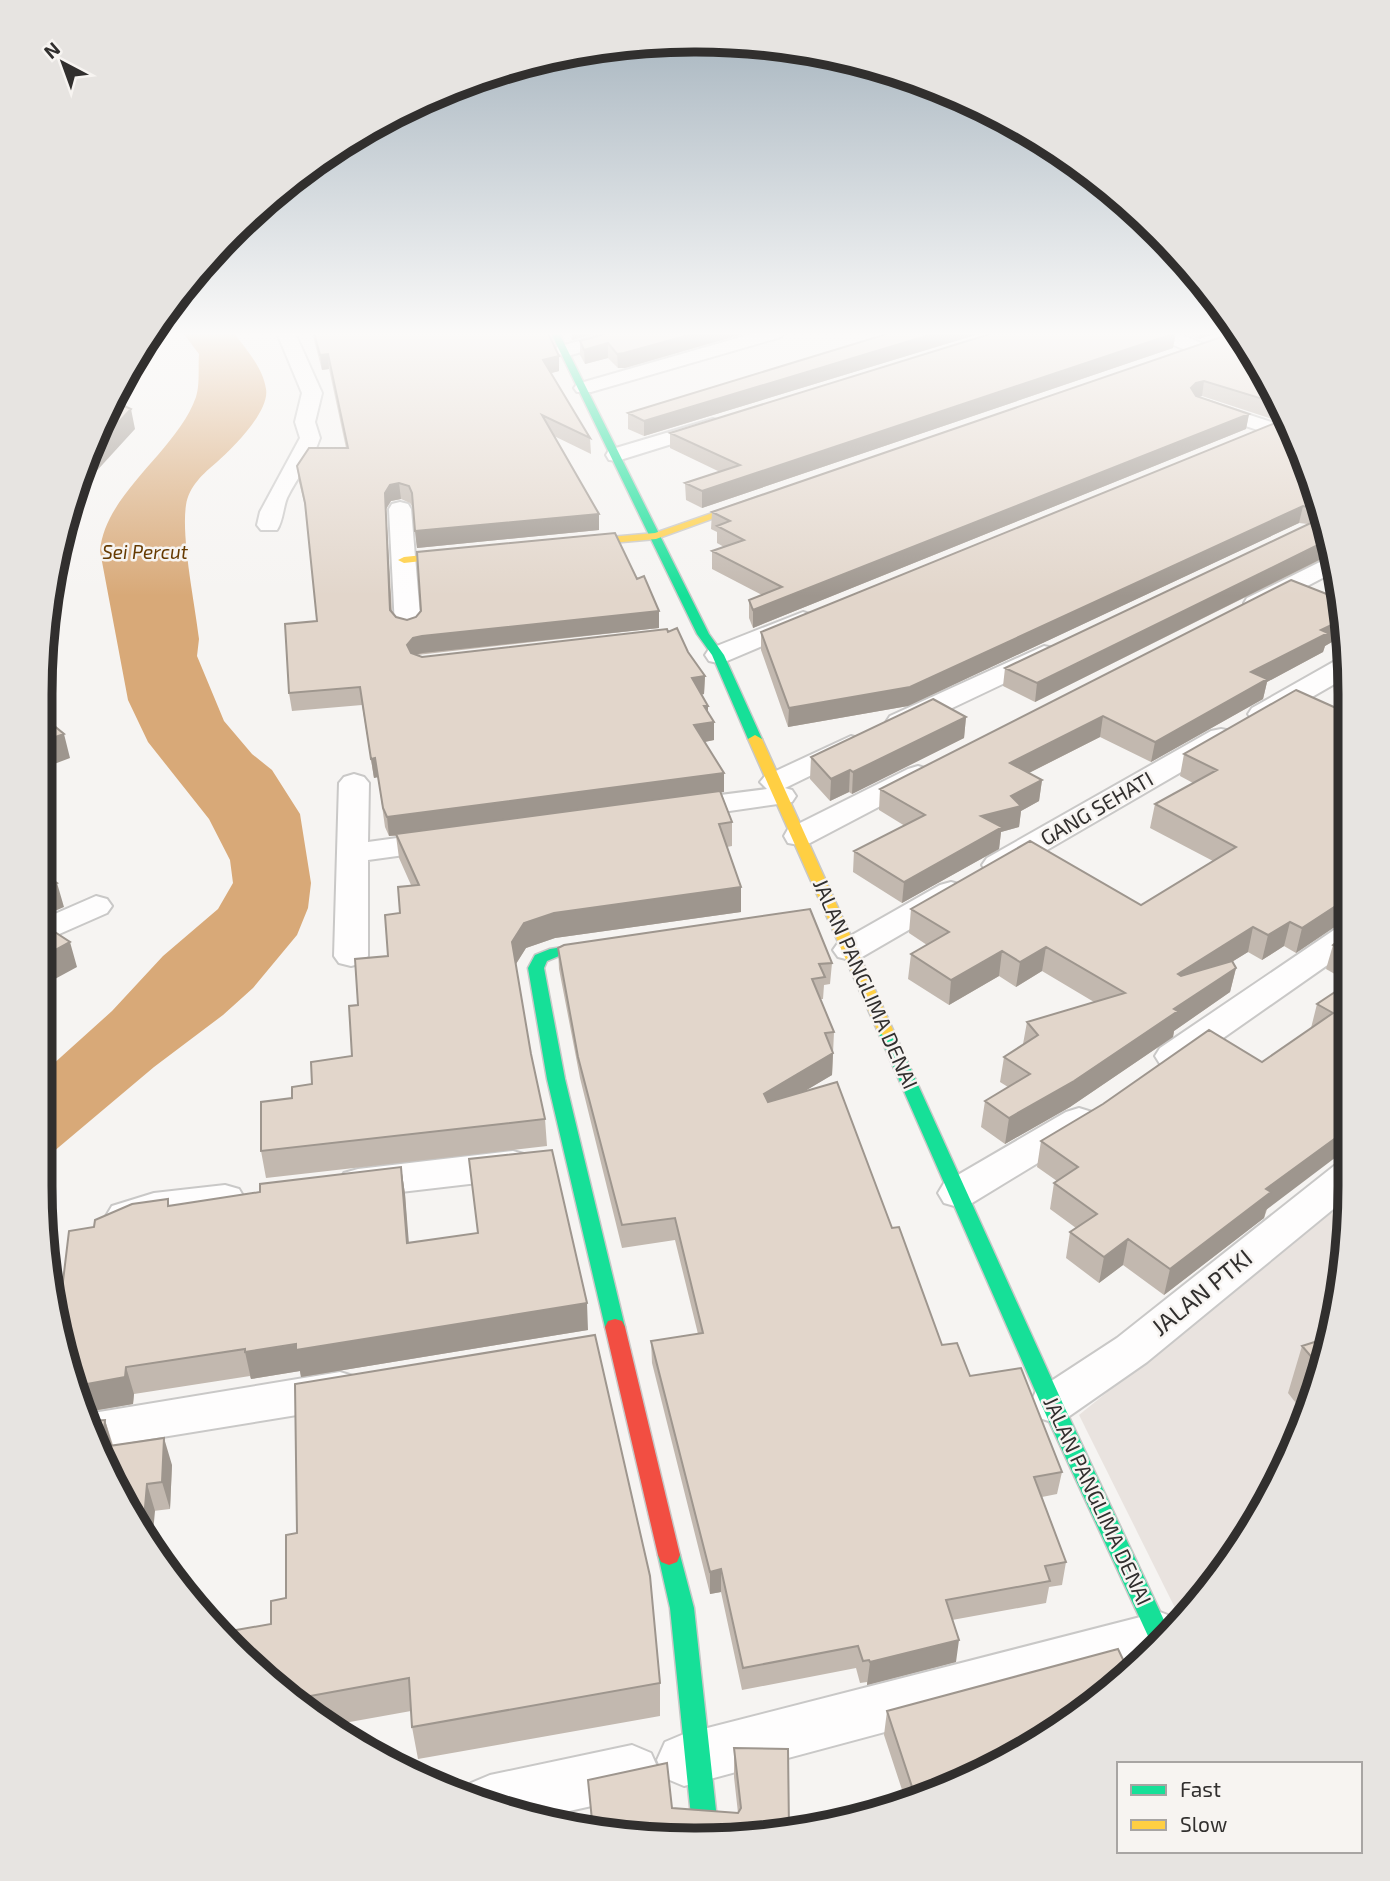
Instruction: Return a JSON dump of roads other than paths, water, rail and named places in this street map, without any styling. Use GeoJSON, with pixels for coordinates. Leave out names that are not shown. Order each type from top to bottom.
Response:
{"type":"FeatureCollection","features":[{"type":"Feature","properties":{"kind":"main road","name":"JALAN PANGLIMA DENAI"},"geometry":{"type":"LineString","coordinates":[[600,421],[778,789],[799,836],[826,914],[850,950],[1052,1404],[1158,1631]]}},
{"type":"Feature","properties":{"kind":"main road"},"geometry":{"type":"LineString","coordinates":[[550,546],[656,536],[772,496]]}},
{"type":"Feature","properties":{"kind":"main road"},"geometry":{"type":"LineString","coordinates":[[404,560],[483,552]]}},
{"type":"Feature","properties":{"kind":"main road"},"geometry":{"type":"LineString","coordinates":[[626,942],[556,952],[541,958],[536,968],[556,1079],[575,1158],[599,1348],[682,1608],[705,1828]]}},
{"type":"Feature","properties":{"kind":"street"},"geometry":{"type":"LineString","coordinates":[[269,525],[272,503],[298,464],[310,438],[305,421]]}},
{"type":"Feature","properties":{"kind":"street"},"geometry":{"type":"LineString","coordinates":[[617,455],[726,421]]}},
{"type":"Feature","properties":{"kind":"street"},"geometry":{"type":"LineString","coordinates":[[1260,421],[1278,425]]}},
{"type":"Feature","properties":{"kind":"street"},"geometry":{"type":"LineString","coordinates":[[1248,440],[1278,427]]}},
{"type":"Feature","properties":{"kind":"street"},"geometry":{"type":"LineString","coordinates":[[400,509],[408,627]]}},
{"type":"Feature","properties":{"kind":"street"},"geometry":{"type":"LineString","coordinates":[[1233,615],[1325,568]]}},
{"type":"Feature","properties":{"kind":"street"},"geometry":{"type":"LineString","coordinates":[[677,636],[710,644],[821,613]]}},
{"type":"Feature","properties":{"kind":"street"},"geometry":{"type":"LineString","coordinates":[[657,812],[778,789],[1062,645]]}},
{"type":"Feature","properties":{"kind":"street","name":"GANG SEHATI"},"geometry":{"type":"LineString","coordinates":[[850,950],[1337,672]]}},
{"type":"Feature","properties":{"kind":"street"},"geometry":{"type":"LineString","coordinates":[[799,836],[935,767]]}},
{"type":"Feature","properties":{"kind":"street"},"geometry":{"type":"LineString","coordinates":[[351,956],[354,783]]}},
{"type":"Feature","properties":{"kind":"street"},"geometry":{"type":"LineString","coordinates":[[353,853],[463,838]]}},
{"type":"Feature","properties":{"kind":"street"},"geometry":{"type":"LineString","coordinates":[[52,927],[96,906]]}},
{"type":"Feature","properties":{"kind":"street"},"geometry":{"type":"LineString","coordinates":[[1141,1078],[1338,943]]}},
{"type":"Feature","properties":{"kind":"street"},"geometry":{"type":"LineString","coordinates":[[958,1193],[1107,1102]]}},
{"type":"Feature","properties":{"kind":"street"},"geometry":{"type":"LineString","coordinates":[[317,1188],[575,1158]]}},
{"type":"Feature","properties":{"kind":"street","name":"JALAN PTKI"},"geometry":{"type":"LineString","coordinates":[[1052,1404],[1132,1350],[1338,1184]]}},
{"type":"Feature","properties":{"kind":"street"},"geometry":{"type":"LineString","coordinates":[[98,1228],[134,1212],[154,1207],[262,1195]]}},
{"type":"Feature","properties":{"kind":"street"},"geometry":{"type":"LineString","coordinates":[[100,1429],[376,1384]]}},
{"type":"Feature","properties":{"kind":"street"},"geometry":{"type":"LineString","coordinates":[[504,1799],[698,1757],[1147,1641]]}},
{"type":"Feature","properties":{"kind":"water","name":"Sei Percut"},"geometry":{"type":"Polygon","coordinates":[[[184,421],[254,421],[232,448],[193,486],[186,505],[185,535],[199,639],[197,656],[224,721],[252,754],[272,770],[300,814],[311,883],[308,908],[297,935],[253,988],[52,1153],[52,1065],[112,1011],[163,956],[218,909],[233,883],[230,860],[209,819],[148,742],[128,700],[100,551],[114,510],[184,421]]]}}]}
